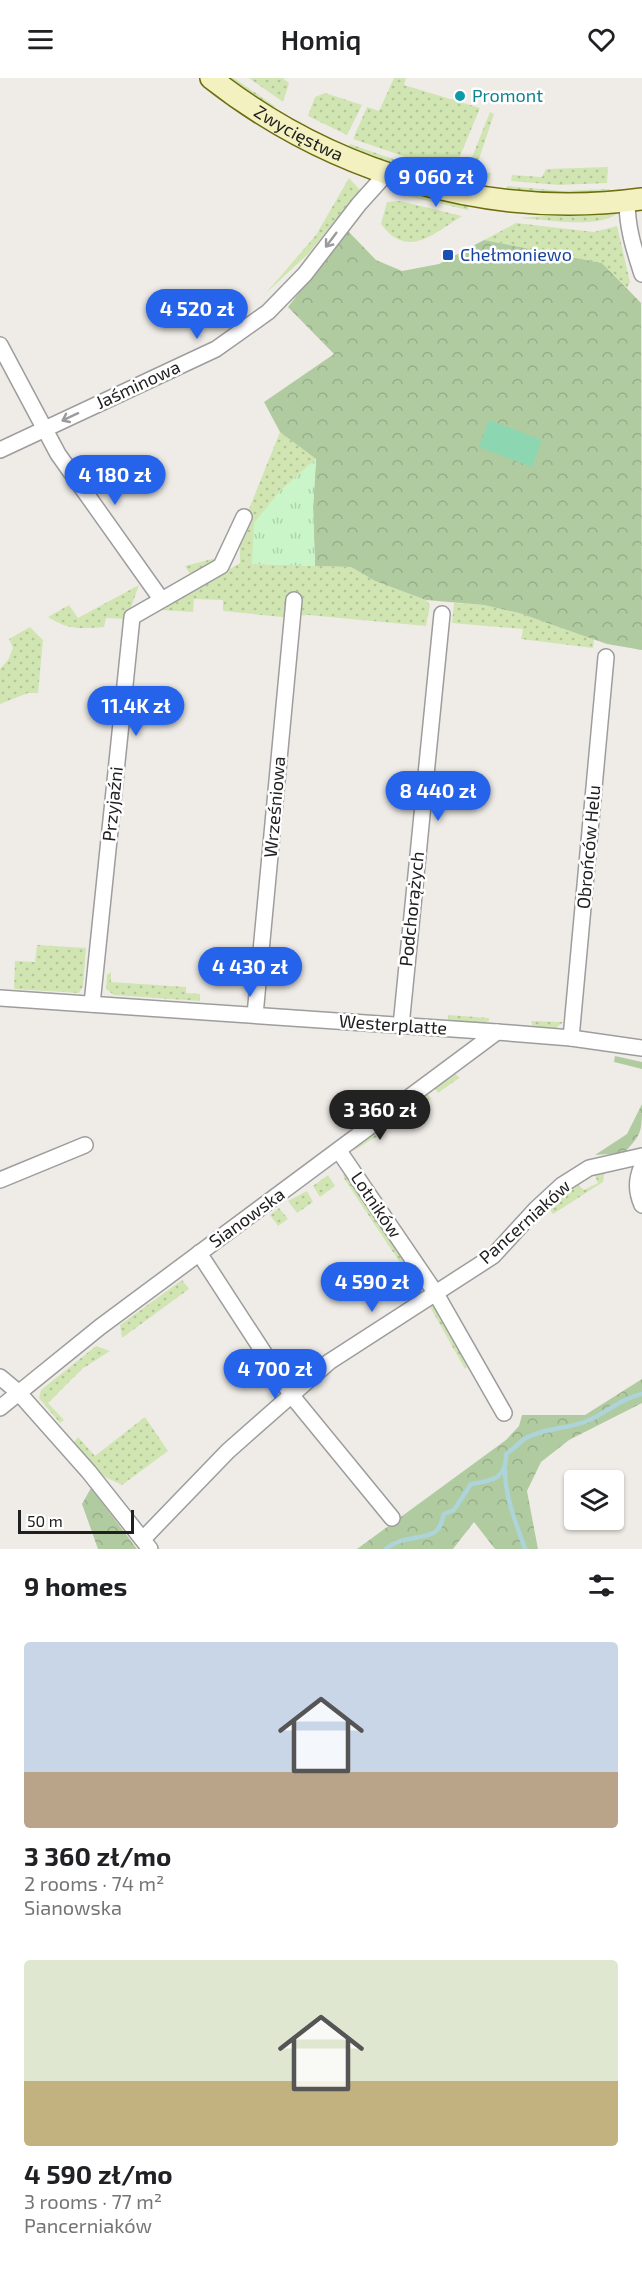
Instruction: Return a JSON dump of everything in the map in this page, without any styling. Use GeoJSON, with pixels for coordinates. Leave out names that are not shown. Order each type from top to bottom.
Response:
{"type":"FeatureCollection","features":[{"type":"Feature","properties":{"kind":"main road","name":"Zwycięstwa"},"geometry":{"type":"LineString","coordinates":[[211,78],[256,111],[340,156],[445,190],[542,204],[634,200]]}},
{"type":"Feature","properties":{"kind":"street","name":"Jaśminowa"},"geometry":{"type":"LineString","coordinates":[[0,450],[216,349],[267,312],[305,274],[387,173]]}},
{"type":"Feature","properties":{"kind":"street"},"geometry":{"type":"LineString","coordinates":[[634,200],[628,229],[642,274]]}},
{"type":"Feature","properties":{"kind":"street"},"geometry":{"type":"LineString","coordinates":[[0,345],[58,454],[161,599]]}},
{"type":"Feature","properties":{"kind":"street","name":"Przyjaźni"},"geometry":{"type":"LineString","coordinates":[[92,1004],[132,617],[221,566],[244,517]]}},
{"type":"Feature","properties":{"kind":"street","name":"Wrześniowa"},"geometry":{"type":"LineString","coordinates":[[255,1015],[294,600]]}},
{"type":"Feature","properties":{"kind":"street","name":"Podchorążych"},"geometry":{"type":"LineString","coordinates":[[400,1026],[442,614]]}},
{"type":"Feature","properties":{"kind":"street","name":"Obrońców Helu"},"geometry":{"type":"LineString","coordinates":[[571,1038],[606,657]]}},
{"type":"Feature","properties":{"kind":"street","name":"Westerplatte"},"geometry":{"type":"LineString","coordinates":[[0,998],[497,1032],[571,1038],[642,1048]]}},
{"type":"Feature","properties":{"kind":"street","name":"Sianowska"},"geometry":{"type":"LineString","coordinates":[[0,1408],[79,1342],[497,1032]]}},
{"type":"Feature","properties":{"kind":"street"},"geometry":{"type":"LineString","coordinates":[[0,1180],[86,1145]]}},
{"type":"Feature","properties":{"kind":"street","name":"Lotników"},"geometry":{"type":"LineString","coordinates":[[339,1151],[435,1292],[504,1413]]}},
{"type":"Feature","properties":{"kind":"street","name":"Pancerniaków"},"geometry":{"type":"LineString","coordinates":[[147,1544],[228,1451],[328,1362],[493,1256],[536,1209],[562,1185],[589,1168],[642,1156]]}},
{"type":"Feature","properties":{"kind":"street"},"geometry":{"type":"LineString","coordinates":[[642,1166],[638,1175],[637,1194],[642,1205]]}},
{"type":"Feature","properties":{"kind":"street"},"geometry":{"type":"LineString","coordinates":[[199,1253],[292,1396],[392,1518]]}},
{"type":"Feature","properties":{"kind":"street"},"geometry":{"type":"LineString","coordinates":[[0,1377],[18,1392],[89,1472],[147,1544]]}},
{"type":"Feature","properties":{"kind":"green space"},"geometry":{"type":"Polygon","coordinates":[[[224,78],[234,78],[276,107],[269,108],[224,78]]]}},
{"type":"Feature","properties":{"kind":"green space"},"geometry":{"type":"Polygon","coordinates":[[[249,78],[283,78],[289,83],[283,102],[249,78]]]}},
{"type":"Feature","properties":{"kind":"green space"},"geometry":{"type":"Polygon","coordinates":[[[394,78],[406,78],[404,85],[480,108],[453,173],[353,139],[367,107],[379,111],[394,78]]]}},
{"type":"Feature","properties":{"kind":"green space"},"geometry":{"type":"Polygon","coordinates":[[[325,93],[362,105],[347,135],[308,116],[315,97],[325,93]]]}},
{"type":"Feature","properties":{"kind":"green space"},"geometry":{"type":"Polygon","coordinates":[[[490,112],[494,114],[475,171],[491,173],[489,179],[465,175],[490,112]]]}},
{"type":"Feature","properties":{"kind":"green space"},"geometry":{"type":"Polygon","coordinates":[[[350,144],[450,179],[441,181],[347,150],[350,144]]]}},
{"type":"Feature","properties":{"kind":"green space"},"geometry":{"type":"Polygon","coordinates":[[[608,167],[607,183],[559,185],[511,181],[512,175],[542,177],[546,169],[608,167]]]}},
{"type":"Feature","properties":{"kind":"green space"},"geometry":{"type":"Polygon","coordinates":[[[349,178],[360,190],[308,254],[266,293],[316,235],[349,178]]]}},
{"type":"Feature","properties":{"kind":"green space"},"geometry":{"type":"Polygon","coordinates":[[[507,186],[562,191],[610,189],[610,194],[506,192],[507,186]]]}},
{"type":"Feature","properties":{"kind":"green space"},"geometry":{"type":"Polygon","coordinates":[[[413,191],[469,204],[468,210],[398,194],[413,191]]]}},
{"type":"Feature","properties":{"kind":"green space"},"geometry":{"type":"Polygon","coordinates":[[[400,201],[462,216],[421,240],[411,242],[401,240],[391,235],[381,224],[387,202],[400,201]]]}},
{"type":"Feature","properties":{"kind":"green space"},"geometry":{"type":"Polygon","coordinates":[[[621,210],[602,220],[588,222],[519,218],[621,210]]]}},
{"type":"Feature","properties":{"kind":"green space"},"geometry":{"type":"Polygon","coordinates":[[[516,223],[594,232],[617,226],[630,282],[627,288],[602,263],[484,240],[516,223]]]}},
{"type":"Feature","properties":{"kind":"green space"},"geometry":{"type":"Polygon","coordinates":[[[347,230],[376,260],[402,271],[439,264],[484,240],[602,263],[641,303],[642,650],[607,644],[519,613],[484,605],[426,600],[375,581],[351,567],[315,566],[313,507],[316,459],[280,432],[264,402],[334,354],[288,307],[347,230]]]}},
{"type":"Feature","properties":{"kind":"green space"},"geometry":{"type":"Polygon","coordinates":[[[489,420],[542,440],[532,467],[479,447],[489,420]]]}},
{"type":"Feature","properties":{"kind":"green space"},"geometry":{"type":"Polygon","coordinates":[[[280,432],[316,459],[279,492],[252,564],[351,567],[375,581],[426,600],[430,605],[426,626],[308,615],[282,617],[223,611],[223,600],[194,599],[193,612],[161,610],[240,563],[240,545],[227,534],[238,512],[249,509],[280,432]]]}},
{"type":"Feature","properties":{"kind":"green space"},"geometry":{"type":"Polygon","coordinates":[[[316,459],[313,507],[315,566],[252,564],[254,523],[279,492],[316,459]]]}},
{"type":"Feature","properties":{"kind":"green space"},"geometry":{"type":"Polygon","coordinates":[[[225,539],[231,546],[218,561],[202,572],[190,574],[185,566],[216,558],[225,539]]]}},
{"type":"Feature","properties":{"kind":"green space"},"geometry":{"type":"Polygon","coordinates":[[[139,585],[127,619],[106,618],[104,627],[81,628],[62,624],[48,617],[69,605],[78,618],[139,585]]]}},
{"type":"Feature","properties":{"kind":"green space"},"geometry":{"type":"Polygon","coordinates":[[[454,603],[484,605],[519,613],[594,639],[593,648],[521,639],[523,629],[452,623],[454,603]]]}},
{"type":"Feature","properties":{"kind":"green space"},"geometry":{"type":"Polygon","coordinates":[[[30,627],[43,640],[38,693],[28,693],[0,704],[0,669],[8,660],[13,648],[9,639],[30,627]]]}},
{"type":"Feature","properties":{"kind":"green space"},"geometry":{"type":"Polygon","coordinates":[[[37,945],[86,948],[83,986],[79,993],[14,989],[15,961],[35,962],[37,945]]]}},
{"type":"Feature","properties":{"kind":"green space"},"geometry":{"type":"Polygon","coordinates":[[[111,972],[111,982],[186,987],[186,993],[200,994],[200,1001],[114,995],[106,989],[107,975],[111,972]]]}},
{"type":"Feature","properties":{"kind":"green space"},"geometry":{"type":"Polygon","coordinates":[[[448,1015],[489,1018],[489,1021],[485,1023],[448,1021],[448,1015]]]}},
{"type":"Feature","properties":{"kind":"green space"},"geometry":{"type":"Polygon","coordinates":[[[531,1021],[563,1022],[556,1028],[533,1027],[531,1021]]]}},
{"type":"Feature","properties":{"kind":"green space"},"geometry":{"type":"Polygon","coordinates":[[[615,1056],[642,1062],[642,1069],[614,1062],[615,1056]]]}},
{"type":"Feature","properties":{"kind":"green space"},"geometry":{"type":"Polygon","coordinates":[[[455,1073],[459,1078],[438,1093],[435,1088],[455,1073]]]}},
{"type":"Feature","properties":{"kind":"green space"},"geometry":{"type":"Polygon","coordinates":[[[427,1094],[431,1099],[393,1125],[390,1121],[427,1094]]]}},
{"type":"Feature","properties":{"kind":"green space"},"geometry":{"type":"Polygon","coordinates":[[[642,1104],[640,1132],[630,1147],[624,1153],[595,1155],[627,1134],[642,1104]]]}},
{"type":"Feature","properties":{"kind":"green space"},"geometry":{"type":"Polygon","coordinates":[[[382,1126],[386,1131],[353,1151],[356,1145],[382,1126]]]}},
{"type":"Feature","properties":{"kind":"green space"},"geometry":{"type":"Polygon","coordinates":[[[605,1170],[603,1182],[553,1214],[548,1208],[560,1194],[576,1183],[584,1190],[598,1183],[594,1173],[605,1170]]]}},
{"type":"Feature","properties":{"kind":"green space"},"geometry":{"type":"Polygon","coordinates":[[[347,1172],[425,1287],[423,1292],[419,1291],[345,1180],[343,1175],[347,1172]]]}},
{"type":"Feature","properties":{"kind":"green space"},"geometry":{"type":"Polygon","coordinates":[[[328,1175],[335,1186],[320,1197],[313,1186],[328,1175]]]}},
{"type":"Feature","properties":{"kind":"green space"},"geometry":{"type":"Polygon","coordinates":[[[307,1191],[313,1202],[297,1213],[288,1201],[307,1191]]]}},
{"type":"Feature","properties":{"kind":"green space"},"geometry":{"type":"Polygon","coordinates":[[[279,1208],[288,1219],[278,1226],[270,1215],[279,1208]]]}},
{"type":"Feature","properties":{"kind":"green space"},"geometry":{"type":"Polygon","coordinates":[[[182,1280],[189,1289],[122,1338],[120,1325],[182,1280]]]}},
{"type":"Feature","properties":{"kind":"green space"},"geometry":{"type":"Polygon","coordinates":[[[433,1301],[467,1367],[465,1369],[430,1307],[424,1310],[424,1306],[433,1301]]]}},
{"type":"Feature","properties":{"kind":"green space"},"geometry":{"type":"Polygon","coordinates":[[[96,1346],[110,1351],[82,1369],[48,1403],[64,1420],[60,1423],[39,1398],[41,1390],[96,1346]]]}},
{"type":"Feature","properties":{"kind":"green space"},"geometry":{"type":"Polygon","coordinates":[[[642,1379],[642,1403],[569,1440],[541,1462],[527,1491],[538,1549],[495,1549],[474,1522],[453,1549],[357,1549],[506,1440],[519,1426],[522,1415],[585,1415],[642,1379]]]}},
{"type":"Feature","properties":{"kind":"green space"},"geometry":{"type":"Polygon","coordinates":[[[145,1417],[168,1451],[122,1485],[103,1476],[74,1442],[78,1437],[95,1456],[145,1417]]]}},
{"type":"Feature","properties":{"kind":"green space"},"geometry":{"type":"Polygon","coordinates":[[[91,1488],[137,1549],[98,1549],[82,1504],[91,1488]]]}},
{"type":"Feature","properties":{"kind":"waterway"},"geometry":{"type":"LineString","coordinates":[[386,1549],[400,1541],[435,1532],[444,1514],[454,1510],[471,1484],[492,1480],[501,1474],[506,1462],[506,1454],[524,1439],[531,1435],[587,1421],[642,1394]]}},
{"type":"Feature","properties":{"kind":"waterway"},"geometry":{"type":"LineString","coordinates":[[505,1470],[509,1500],[525,1549]]}},
{"type":"Feature","properties":{"kind":"place","name":"Promont"},"geometry":{"type":"Point","coordinates":[460,96]}},
{"type":"Feature","properties":{"kind":"place","name":"Chełmoniewo"},"geometry":{"type":"Point","coordinates":[448,255]}}]}
